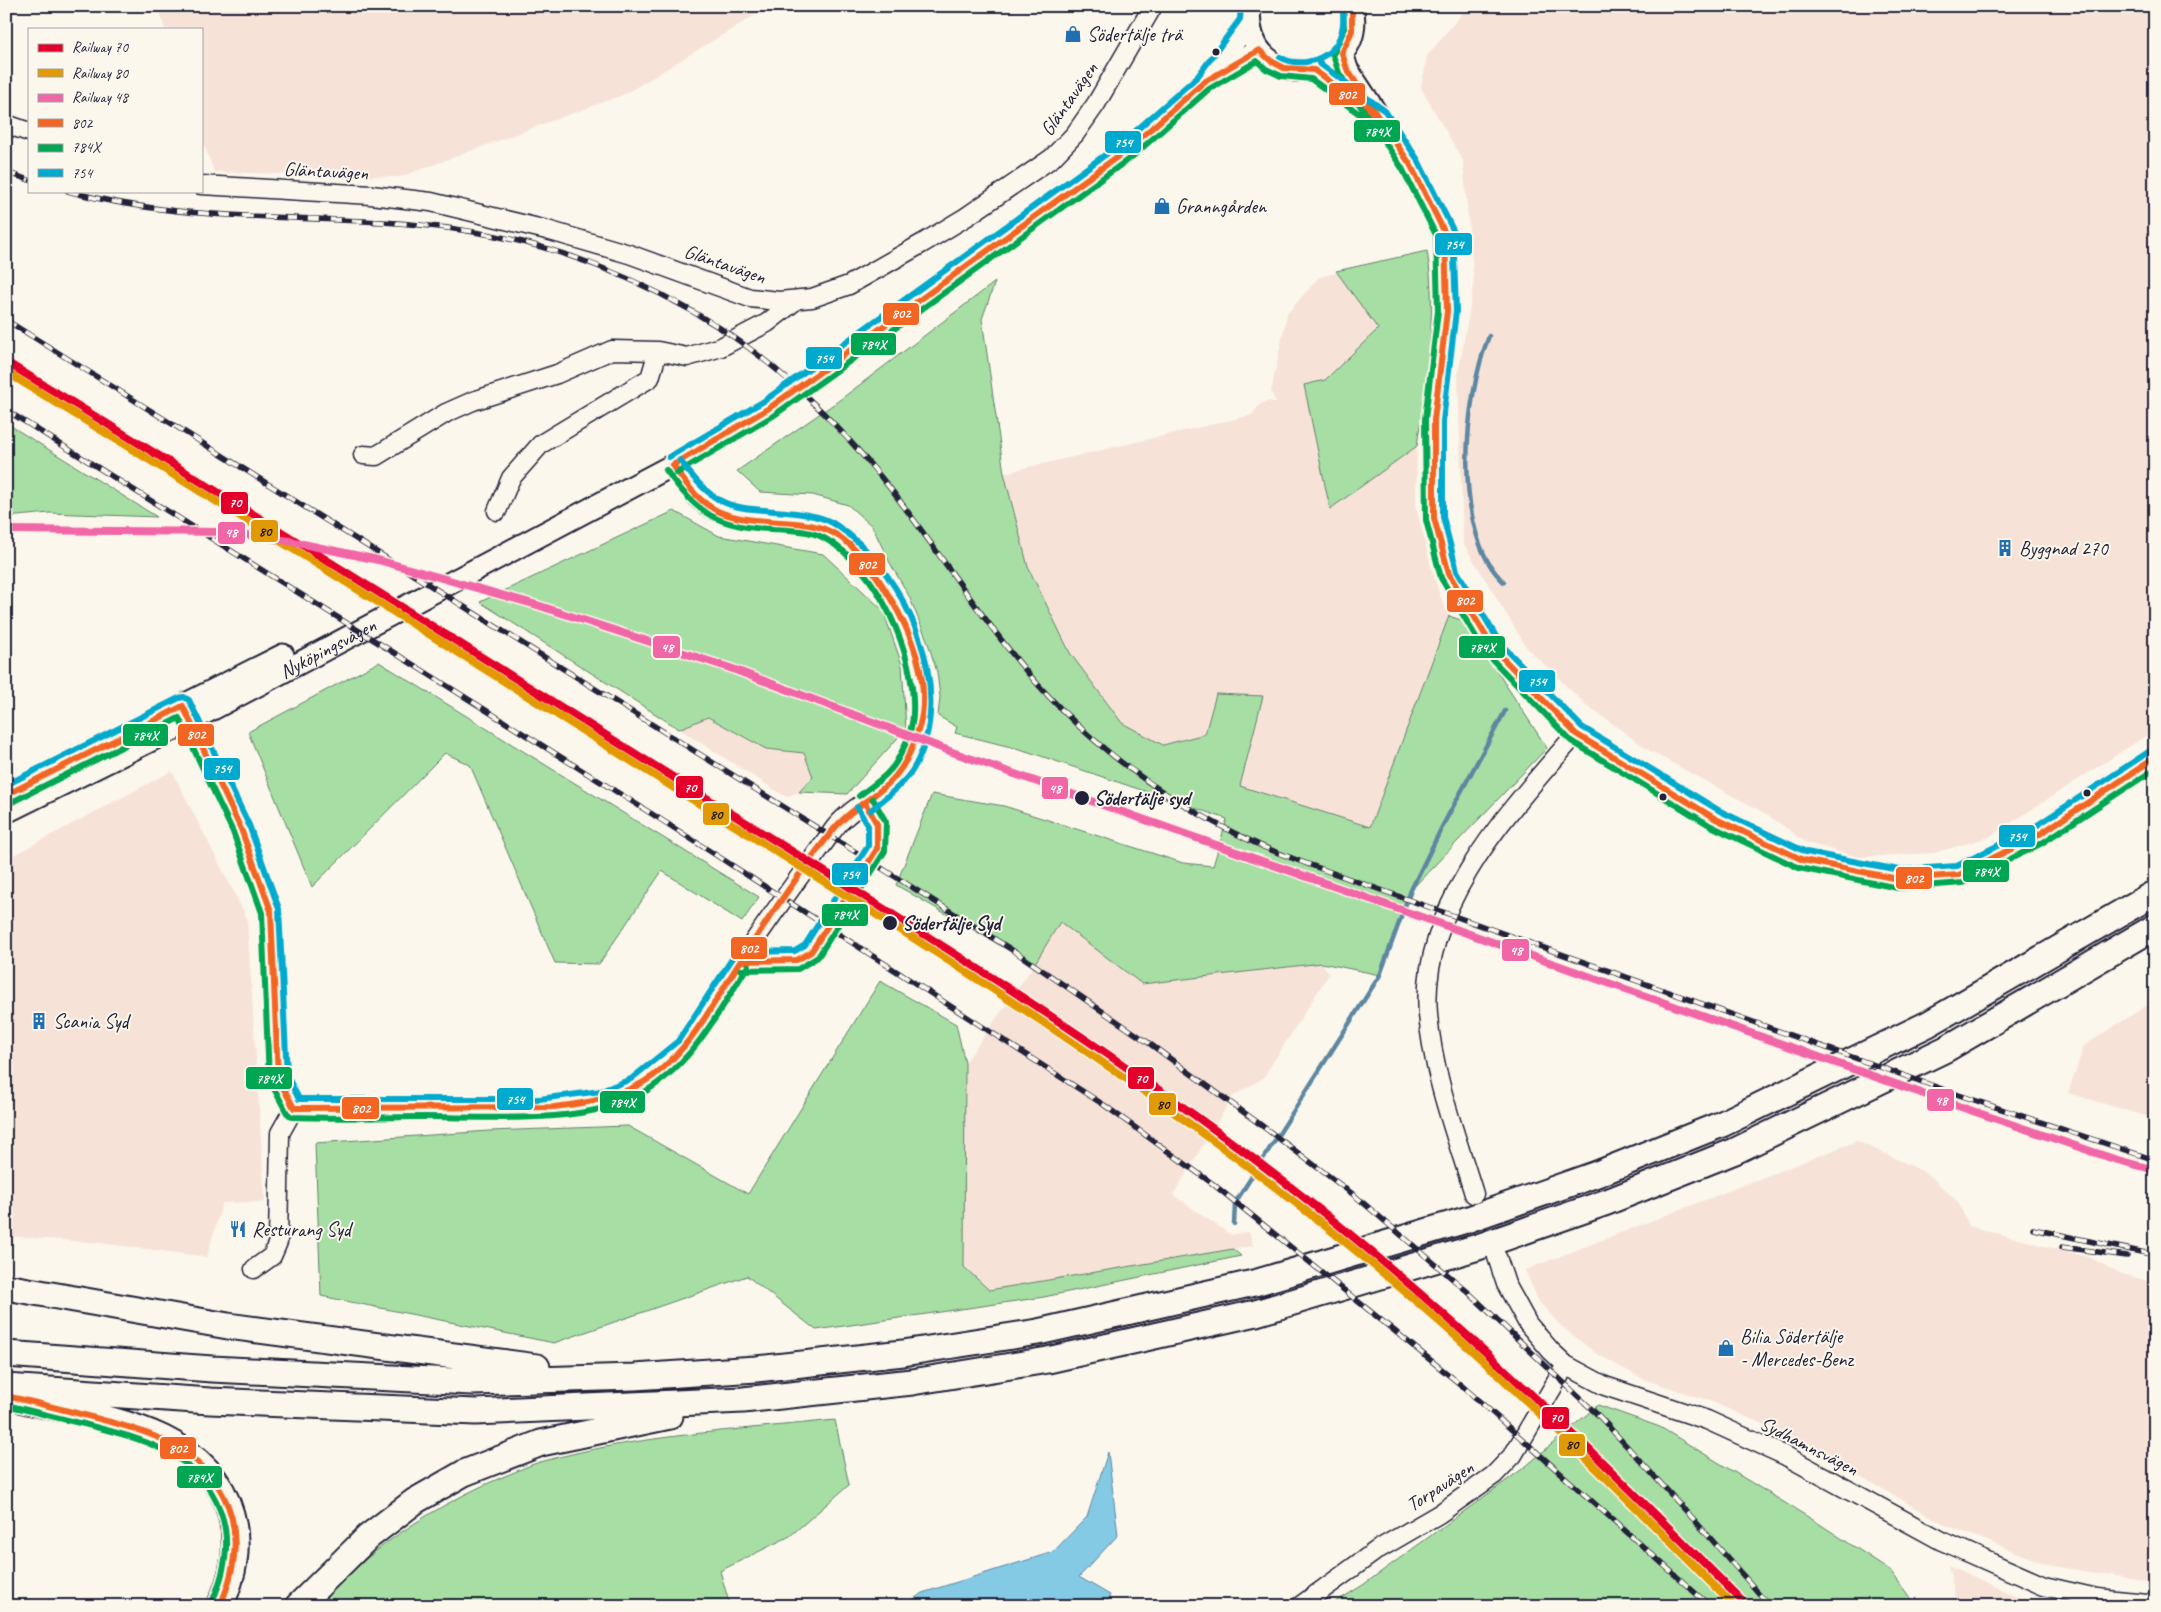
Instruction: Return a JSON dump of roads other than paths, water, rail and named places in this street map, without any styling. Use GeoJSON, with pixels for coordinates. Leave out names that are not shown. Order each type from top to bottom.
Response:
{"type":"FeatureCollection","features":[{"type":"Feature","properties":{"kind":"highway"},"geometry":{"type":"LineString","coordinates":[[6,1354],[212,1369],[472,1382],[634,1377],[756,1369],[903,1353],[1038,1332],[1258,1282],[1477,1216],[1572,1183],[1722,1124],[1928,1024],[2155,893]]}},
{"type":"Feature","properties":{"kind":"highway"},"geometry":{"type":"LineString","coordinates":[[6,1387],[210,1401],[476,1412],[744,1400],[912,1382],[1048,1360],[1256,1313],[1478,1247],[1606,1202],[1735,1150],[1946,1049],[2155,927]]}},
{"type":"Feature","properties":{"kind":"highway"},"geometry":{"type":"LineString","coordinates":[[6,1287],[238,1327],[457,1358],[634,1377]]}},
{"type":"Feature","properties":{"kind":"highway"},"geometry":{"type":"LineString","coordinates":[[6,1396],[134,1427],[160,1436],[184,1449],[202,1464],[218,1484],[229,1506],[236,1532],[236,1559],[231,1583],[220,1606]]}},
{"type":"Feature","properties":{"kind":"highway"},"geometry":{"type":"LineString","coordinates":[[298,1606],[368,1537],[415,1501],[464,1473],[541,1443],[744,1400]]}},
{"type":"Feature","properties":{"kind":"main road"},"geometry":{"type":"LineString","coordinates":[[1249,14],[1253,40],[1259,50],[1278,66],[1296,72],[1314,70],[1333,62],[1342,54],[1351,39],[1355,21],[1353,7]]}},
{"type":"Feature","properties":{"kind":"main road","name":"Nyköpingsvägen"},"geometry":{"type":"LineString","coordinates":[[1204,82],[1249,14]]}},
{"type":"Feature","properties":{"kind":"main road","name":"Nyköpingsvägen"},"geometry":{"type":"LineString","coordinates":[[6,812],[187,713],[673,465],[768,408],[1128,149],[1204,82],[1259,50]]}},
{"type":"Feature","properties":{"kind":"main road"},"geometry":{"type":"LineString","coordinates":[[1342,54],[1347,69],[1410,164],[1445,233],[1447,311],[1434,420],[1434,518],[1449,574],[1493,648],[1576,734],[1716,819],[1803,860],[1898,878],[1959,875],[2037,836],[2155,758]]}},
{"type":"Feature","properties":{"kind":"main road"},"geometry":{"type":"LineString","coordinates":[[1314,70],[1378,117]]}},
{"type":"Feature","properties":{"kind":"main road","name":"Nyköpingsvägen"},"geometry":{"type":"LineString","coordinates":[[6,795],[187,713]]}},
{"type":"Feature","properties":{"kind":"street","name":"Gläntavägen"},"geometry":{"type":"LineString","coordinates":[[202,185],[371,195],[431,202],[547,230],[629,254],[750,298],[795,301],[830,293],[873,272],[966,217],[1052,158],[1076,134],[1096,104],[1153,6]]}},
{"type":"Feature","properties":{"kind":"street"},"geometry":{"type":"LineString","coordinates":[[6,124],[28,132]]}},
{"type":"Feature","properties":{"kind":"street"},"geometry":{"type":"LineString","coordinates":[[363,455],[376,456],[446,413],[473,401],[557,374],[612,350],[658,351],[687,357],[721,348],[767,323],[795,301]]}},
{"type":"Feature","properties":{"kind":"street"},"geometry":{"type":"LineString","coordinates":[[497,511],[511,478],[541,444],[650,378],[658,351]]}},
{"type":"Feature","properties":{"kind":"street"},"geometry":{"type":"LineString","coordinates":[[294,1108],[540,1108],[603,1100],[635,1087],[660,1070],[685,1047],[741,961],[844,816],[889,783],[906,762],[922,715],[920,675],[912,647],[896,607],[876,574],[854,550],[830,531],[796,522],[763,521],[727,516],[712,510],[698,499],[673,465]]}},
{"type":"Feature","properties":{"kind":"street"},"geometry":{"type":"LineString","coordinates":[[187,713],[241,829],[272,911],[278,1078],[294,1108]]}},
{"type":"Feature","properties":{"kind":"street"},"geometry":{"type":"LineString","coordinates":[[1474,1194],[1442,1088],[1433,1048],[1428,1014],[1431,965],[1446,915],[1473,862],[1576,734]]}},
{"type":"Feature","properties":{"kind":"street"},"geometry":{"type":"LineString","coordinates":[[254,1269],[272,1256],[278,1242],[280,1133],[294,1108]]}},
{"type":"Feature","properties":{"kind":"street","name":"Sydhamnsvägen"},"geometry":{"type":"LineString","coordinates":[[1497,1257],[1506,1284],[1528,1324],[1544,1344],[1566,1366],[1605,1386],[1707,1420],[1786,1456],[1942,1541],[2044,1586],[2097,1598],[2155,1604]]}},
{"type":"Feature","properties":{"kind":"street","name":"Torpavägen"},"geometry":{"type":"LineString","coordinates":[[1300,1606],[1377,1550],[1439,1514],[1494,1475],[1513,1454],[1566,1366]]}},
{"type":"Feature","properties":{"kind":"water"},"geometry":{"type":"Polygon","coordinates":[[[1108,1452],[1118,1535],[1079,1577],[1110,1595],[1106,1606],[904,1606],[922,1593],[1053,1552],[1087,1517],[1108,1452]]]}},
{"type":"Feature","properties":{"kind":"waterway"},"geometry":{"type":"LineString","coordinates":[[1489,336],[1480,362],[1473,393],[1467,464],[1469,499],[1476,532],[1487,560],[1504,582]]}},
{"type":"Feature","properties":{"kind":"waterway"},"geometry":{"type":"LineString","coordinates":[[1234,1224],[1235,1203],[1380,975],[1411,890],[1443,825],[1505,711]]}},
{"type":"Feature","properties":{"kind":"railway"},"geometry":{"type":"LineString","coordinates":[[6,172],[28,180]]}},
{"type":"Feature","properties":{"kind":"railway"},"geometry":{"type":"LineString","coordinates":[[72,192],[166,210],[413,224],[462,230],[530,244],[563,254],[629,279],[691,310],[720,328],[791,382],[834,424],[893,492],[992,628],[1051,699],[1103,747],[1160,790],[1190,809],[1261,846],[1316,867],[1959,1095],[2155,1160]]}},
{"type":"Feature","properties":{"kind":"railway"},"geometry":{"type":"LineString","coordinates":[[6,320],[1017,953],[1146,1041],[1354,1195],[1468,1292],[1600,1417],[1770,1606]]}},
{"type":"Feature","properties":{"kind":"railway"},"geometry":{"type":"LineString","coordinates":[[6,410],[660,819],[1104,1105],[1213,1184],[1460,1384],[1710,1606]]}},
{"type":"Feature","properties":{"kind":"railway"},"geometry":{"type":"LineString","coordinates":[[2033,1229],[2155,1255]]}},
{"type":"Feature","properties":{"kind":"railway"},"geometry":{"type":"LineString","coordinates":[[2062,1247],[2127,1256]]}},
{"type":"Feature","properties":{"kind":"rail line","name":"70"},"geometry":{"type":"LineString","coordinates":[[6,362],[261,519],[927,936],[1167,1095],[1320,1210],[1432,1304],[1592,1452],[1747,1606]]}},
{"type":"Feature","properties":{"kind":"rail line","name":"80"},"geometry":{"type":"LineString","coordinates":[[6,372],[259,528],[920,942],[1079,1046],[1157,1101],[1234,1156],[1310,1214],[1421,1306],[1581,1453],[1734,1606]]}},
{"type":"Feature","properties":{"kind":"rail line","name":"48"},"geometry":{"type":"LineString","coordinates":[[6,530],[227,532],[289,541],[378,560],[537,605],[730,668],[955,753],[1955,1105],[2114,1159],[2155,1170]]}},
{"type":"Feature","properties":{"kind":"place","name":"Södertälje trä"},"geometry":{"type":"Point","coordinates":[1073,34]}},
{"type":"Feature","properties":{"kind":"place","name":"Granngården"},"geometry":{"type":"Point","coordinates":[1162,206]}},
{"type":"Feature","properties":{"kind":"place","name":"Byggnad 270"},"geometry":{"type":"Point","coordinates":[2005,548]}},
{"type":"Feature","properties":{"kind":"place","name":"Södertälje syd"},"geometry":{"type":"Point","coordinates":[1082,798]}},
{"type":"Feature","properties":{"kind":"place","name":"Södertälje Syd"},"geometry":{"type":"Point","coordinates":[890,923]}},
{"type":"Feature","properties":{"kind":"place","name":"Scania Syd"},"geometry":{"type":"Point","coordinates":[39,1021]}},
{"type":"Feature","properties":{"kind":"place","name":"Resturang Syd"},"geometry":{"type":"Point","coordinates":[238,1229]}},
{"type":"Feature","properties":{"kind":"place","name":"Bilia Södertälje - Mercedes-Benz"},"geometry":{"type":"Point","coordinates":[1726,1348]}}]}
